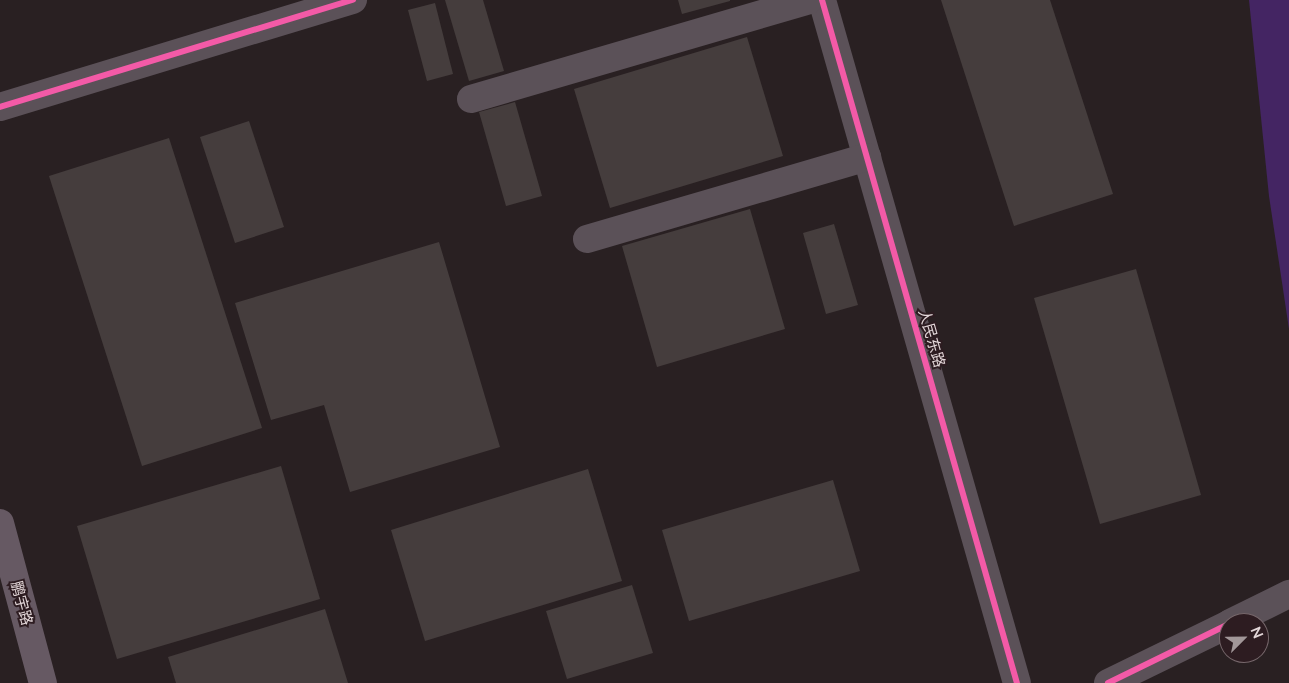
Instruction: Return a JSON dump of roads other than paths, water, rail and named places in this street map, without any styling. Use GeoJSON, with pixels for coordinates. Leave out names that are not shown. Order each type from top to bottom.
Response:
{"type":"FeatureCollection","features":[{"type":"Feature","properties":{"kind":"main road","name":"鹏宇路"},"geometry":{"type":"LineString","coordinates":[[0,523],[43,683]]}},
{"type":"Feature","properties":{"kind":"street"},"geometry":{"type":"LineString","coordinates":[[0,106],[353,0]]}},
{"type":"Feature","properties":{"kind":"street"},"geometry":{"type":"LineString","coordinates":[[471,99],[809,0]]}},
{"type":"Feature","properties":{"kind":"street","name":"人民东路"},"geometry":{"type":"LineString","coordinates":[[822,0],[1017,683]]}},
{"type":"Feature","properties":{"kind":"street"},"geometry":{"type":"LineString","coordinates":[[587,239],[867,157]]}},
{"type":"Feature","properties":{"kind":"street"},"geometry":{"type":"LineString","coordinates":[[1250,613],[1289,594]]}},
{"type":"Feature","properties":{"kind":"street"},"geometry":{"type":"LineString","coordinates":[[1108,683],[1219,628]]}}]}
